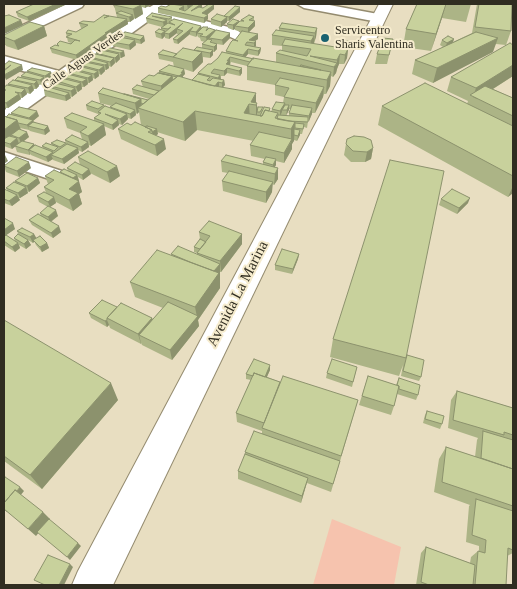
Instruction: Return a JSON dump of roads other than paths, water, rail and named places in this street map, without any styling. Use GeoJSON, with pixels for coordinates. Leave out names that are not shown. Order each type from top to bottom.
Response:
{"type":"FeatureCollection","features":[{"type":"Feature","properties":{"kind":"main road","name":"Avenida La Marina"},"geometry":{"type":"LineString","coordinates":[[92,585],[382,11]]}},
{"type":"Feature","properties":{"kind":"street"},"geometry":{"type":"LineString","coordinates":[[4,40],[77,4]]}},
{"type":"Feature","properties":{"kind":"street"},"geometry":{"type":"LineString","coordinates":[[121,4],[157,8],[231,32],[237,36]]}},
{"type":"Feature","properties":{"kind":"street"},"geometry":{"type":"LineString","coordinates":[[304,4],[382,11]]}},
{"type":"Feature","properties":{"kind":"street","name":"Calle Aguas Verdes"},"geometry":{"type":"LineString","coordinates":[[4,117],[157,8]]}},
{"type":"Feature","properties":{"kind":"street"},"geometry":{"type":"LineString","coordinates":[[4,61],[61,76]]}},
{"type":"Feature","properties":{"kind":"street"},"geometry":{"type":"LineString","coordinates":[[4,158],[58,176]]}},
{"type":"Feature","properties":{"kind":"place","name":"Servicentro Sharis Valentina"},"geometry":{"type":"Point","coordinates":[325,38]}}]}
